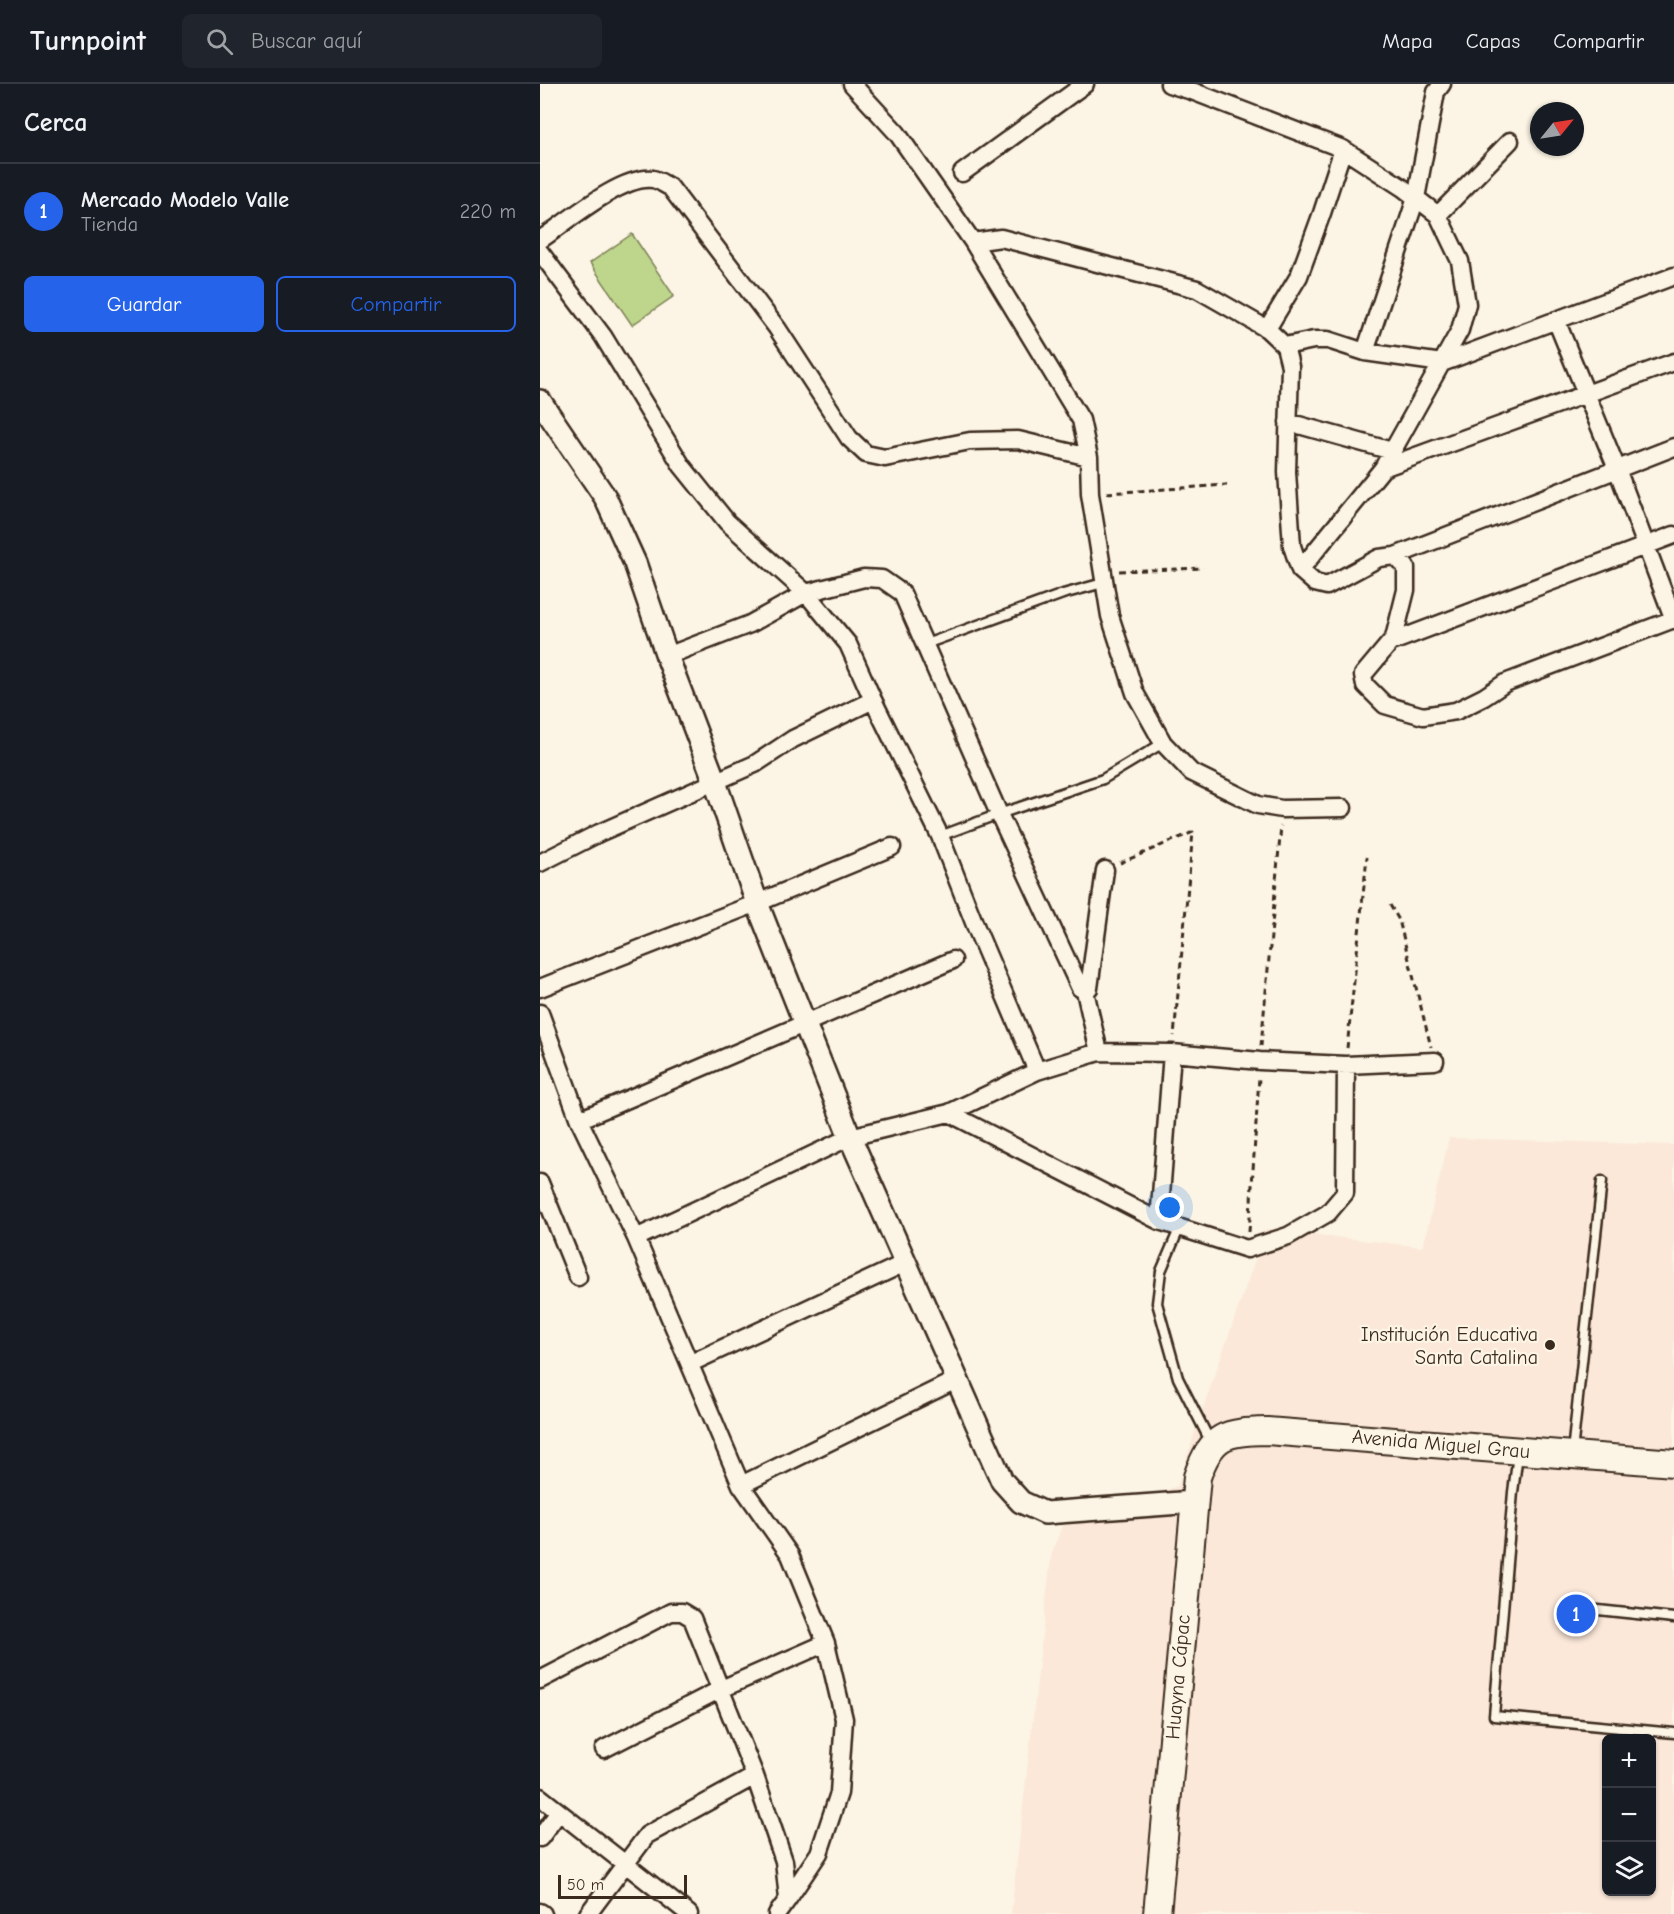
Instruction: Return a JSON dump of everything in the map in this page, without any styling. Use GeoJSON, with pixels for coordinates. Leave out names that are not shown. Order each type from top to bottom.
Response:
{"type":"FeatureCollection","features":[{"type":"Feature","properties":{"kind":"main road","name":"Avenida Miguel Grau"},"geometry":{"type":"LineString","coordinates":[[1212,1445],[1224,1436],[1239,1431],[1267,1431],[1674,1463]]}},
{"type":"Feature","properties":{"kind":"main road","name":"Huayna Cápac"},"geometry":{"type":"LineString","coordinates":[[1157,1914],[1194,1502],[1197,1477],[1203,1459],[1212,1445]]}},
{"type":"Feature","properties":{"kind":"street"},"geometry":{"type":"LineString","coordinates":[[852,84],[897,133],[973,242],[1081,420],[1089,457],[1090,494],[1110,616],[1135,693],[1163,743],[1191,772],[1258,805],[1282,809],[1343,808]]}},
{"type":"Feature","properties":{"kind":"street"},"geometry":{"type":"LineString","coordinates":[[962,173],[1085,84]]}},
{"type":"Feature","properties":{"kind":"street"},"geometry":{"type":"LineString","coordinates":[[1169,84],[1204,89],[1343,149],[1438,215],[1461,261],[1467,304],[1460,330],[1383,468],[1300,570]]}},
{"type":"Feature","properties":{"kind":"street"},"geometry":{"type":"LineString","coordinates":[[1365,352],[1416,198],[1436,92],[1442,84]]}},
{"type":"Feature","properties":{"kind":"street"},"geometry":{"type":"LineString","coordinates":[[1438,215],[1510,141]]}},
{"type":"Feature","properties":{"kind":"street"},"geometry":{"type":"LineString","coordinates":[[1268,329],[1299,276],[1343,149]]}},
{"type":"Feature","properties":{"kind":"street"},"geometry":{"type":"LineString","coordinates":[[540,240],[616,187],[654,179],[670,187],[777,328],[849,438],[866,454],[885,458],[970,441],[1018,440],[1089,457]]}},
{"type":"Feature","properties":{"kind":"street"},"geometry":{"type":"LineString","coordinates":[[973,242],[1001,238],[1197,289],[1268,329],[1285,346],[1290,366],[1287,472],[1292,546],[1300,570],[1315,583],[1327,586],[1379,558],[1395,556],[1674,447]]}},
{"type":"Feature","properties":{"kind":"street"},"geometry":{"type":"LineString","coordinates":[[540,252],[603,336],[682,466],[727,522],[806,593],[848,644],[940,836],[977,930],[1038,1071]]}},
{"type":"Feature","properties":{"kind":"street"},"geometry":{"type":"LineString","coordinates":[[1285,346],[1314,340],[1328,340],[1365,352],[1442,363],[1674,276]]}},
{"type":"Feature","properties":{"kind":"street"},"geometry":{"type":"LineString","coordinates":[[1395,556],[1406,567],[1406,590],[1394,638],[1364,675],[1365,685],[1385,705],[1423,716],[1456,711],[1484,698],[1506,683],[1674,619],[1617,469],[1556,320]]}},
{"type":"Feature","properties":{"kind":"street"},"geometry":{"type":"LineString","coordinates":[[1383,468],[1674,362]]}},
{"type":"Feature","properties":{"kind":"street"},"geometry":{"type":"LineString","coordinates":[[540,401],[605,497],[635,563],[757,903],[850,1137],[1002,1481],[1021,1502],[1045,1513],[1194,1502]]}},
{"type":"Feature","properties":{"kind":"street"},"geometry":{"type":"LineString","coordinates":[[1288,422],[1392,451]]}},
{"type":"Feature","properties":{"kind":"street"},"geometry":{"type":"LineString","coordinates":[[1392,642],[1674,535]]}},
{"type":"Feature","properties":{"kind":"street"},"geometry":{"type":"LineString","coordinates":[[667,656],[750,624],[806,593],[864,578],[882,579],[902,593],[999,814],[1080,988],[1085,991],[1099,1052]]}},
{"type":"Feature","properties":{"kind":"street"},"geometry":{"type":"LineString","coordinates":[[540,863],[599,833],[755,764],[793,739],[873,700]]}},
{"type":"Feature","properties":{"kind":"street"},"geometry":{"type":"LineString","coordinates":[[540,988],[892,847]]}},
{"type":"Feature","properties":{"kind":"street"},"geometry":{"type":"LineString","coordinates":[[1085,991],[1089,988],[1105,870]]}},
{"type":"Feature","properties":{"kind":"street"},"geometry":{"type":"LineString","coordinates":[[579,1120],[953,960]]}},
{"type":"Feature","properties":{"kind":"street"},"geometry":{"type":"LineString","coordinates":[[540,1013],[579,1120],[636,1238],[741,1485],[790,1555],[825,1643],[844,1719],[839,1793],[819,1853],[777,1914]]}},
{"type":"Feature","properties":{"kind":"street"},"geometry":{"type":"LineString","coordinates":[[636,1238],[850,1137],[950,1113],[1038,1071],[1099,1052],[1172,1053],[1260,1061],[1346,1065],[1435,1061]]}},
{"type":"Feature","properties":{"kind":"street"},"geometry":{"type":"LineString","coordinates":[[1159,1221],[1172,1053]]}},
{"type":"Feature","properties":{"kind":"street"},"geometry":{"type":"LineString","coordinates":[[950,1113],[1159,1221],[1247,1249],[1288,1236],[1328,1214],[1345,1193],[1346,1065]]}},
{"type":"Feature","properties":{"kind":"street"},"geometry":{"type":"LineString","coordinates":[[540,1183],[578,1277]]}},
{"type":"Feature","properties":{"kind":"street"},"geometry":{"type":"LineString","coordinates":[[691,1363],[906,1262]]}},
{"type":"Feature","properties":{"kind":"street"},"geometry":{"type":"LineString","coordinates":[[741,1485],[956,1380]]}},
{"type":"Feature","properties":{"kind":"street"},"geometry":{"type":"LineString","coordinates":[[540,1680],[671,1612],[682,1612],[692,1618],[755,1776],[784,1861],[788,1899]]}},
{"type":"Feature","properties":{"kind":"street"},"geometry":{"type":"LineString","coordinates":[[604,1749],[719,1690],[825,1643]]}},
{"type":"Feature","properties":{"kind":"street"},"geometry":{"type":"LineString","coordinates":[[588,1914],[647,1835],[755,1776]]}},
{"type":"Feature","properties":{"kind":"street"},"geometry":{"type":"LineString","coordinates":[[540,1797],[689,1914]]}},
{"type":"Feature","properties":{"kind":"street"},"geometry":{"type":"LineString","coordinates":[[540,1838],[560,1812]]}},
{"type":"Feature","properties":{"kind":"lane"},"geometry":{"type":"LineString","coordinates":[[923,645],[1103,578]]}},
{"type":"Feature","properties":{"kind":"lane"},"geometry":{"type":"LineString","coordinates":[[940,836],[1103,779],[1163,743]]}},
{"type":"Feature","properties":{"kind":"lane"},"geometry":{"type":"LineString","coordinates":[[1572,1455],[1602,1181]]}},
{"type":"Feature","properties":{"kind":"lane"},"geometry":{"type":"LineString","coordinates":[[1180,1227],[1161,1271],[1157,1303],[1178,1378],[1212,1445]]}},
{"type":"Feature","properties":{"kind":"lane"},"geometry":{"type":"LineString","coordinates":[[1519,1451],[1513,1492],[1494,1716],[1674,1733]]}},
{"type":"Feature","properties":{"kind":"lane"},"geometry":{"type":"LineString","coordinates":[[1598,1610],[1674,1618]]}},
{"type":"Feature","properties":{"kind":"path"},"geometry":{"type":"LineString","coordinates":[[1090,494],[1227,485]]}},
{"type":"Feature","properties":{"kind":"path"},"geometry":{"type":"LineString","coordinates":[[1103,578],[1203,568]]}},
{"type":"Feature","properties":{"kind":"path"},"geometry":{"type":"LineString","coordinates":[[1247,1249],[1260,1061],[1282,809]]}},
{"type":"Feature","properties":{"kind":"path"},"geometry":{"type":"LineString","coordinates":[[1105,870],[1193,832],[1172,1053]]}},
{"type":"Feature","properties":{"kind":"path"},"geometry":{"type":"LineString","coordinates":[[1346,1065],[1367,857]]}},
{"type":"Feature","properties":{"kind":"path"},"geometry":{"type":"LineString","coordinates":[[1390,905],[1399,920],[1435,1061]]}},
{"type":"Feature","properties":{"kind":"shaded area"},"geometry":{"type":"Polygon","coordinates":[[[1449,1138],[1674,1145],[1674,1914],[1011,1914],[1051,1556],[1062,1526],[1178,1486],[1266,1229],[1423,1247],[1449,1138]]]}},
{"type":"Feature","properties":{"kind":"green space"},"geometry":{"type":"Polygon","coordinates":[[[632,234],[674,296],[632,325],[590,263],[632,234]]]}},
{"type":"Feature","properties":{"kind":"place","name":"Institución Educativa Santa Catalina"},"geometry":{"type":"Point","coordinates":[1550,1345]}},
{"type":"Feature","properties":{"kind":"place","name":"Mercado Modelo Valle"},"geometry":{"type":"Point","coordinates":[1576,1614]}}]}
